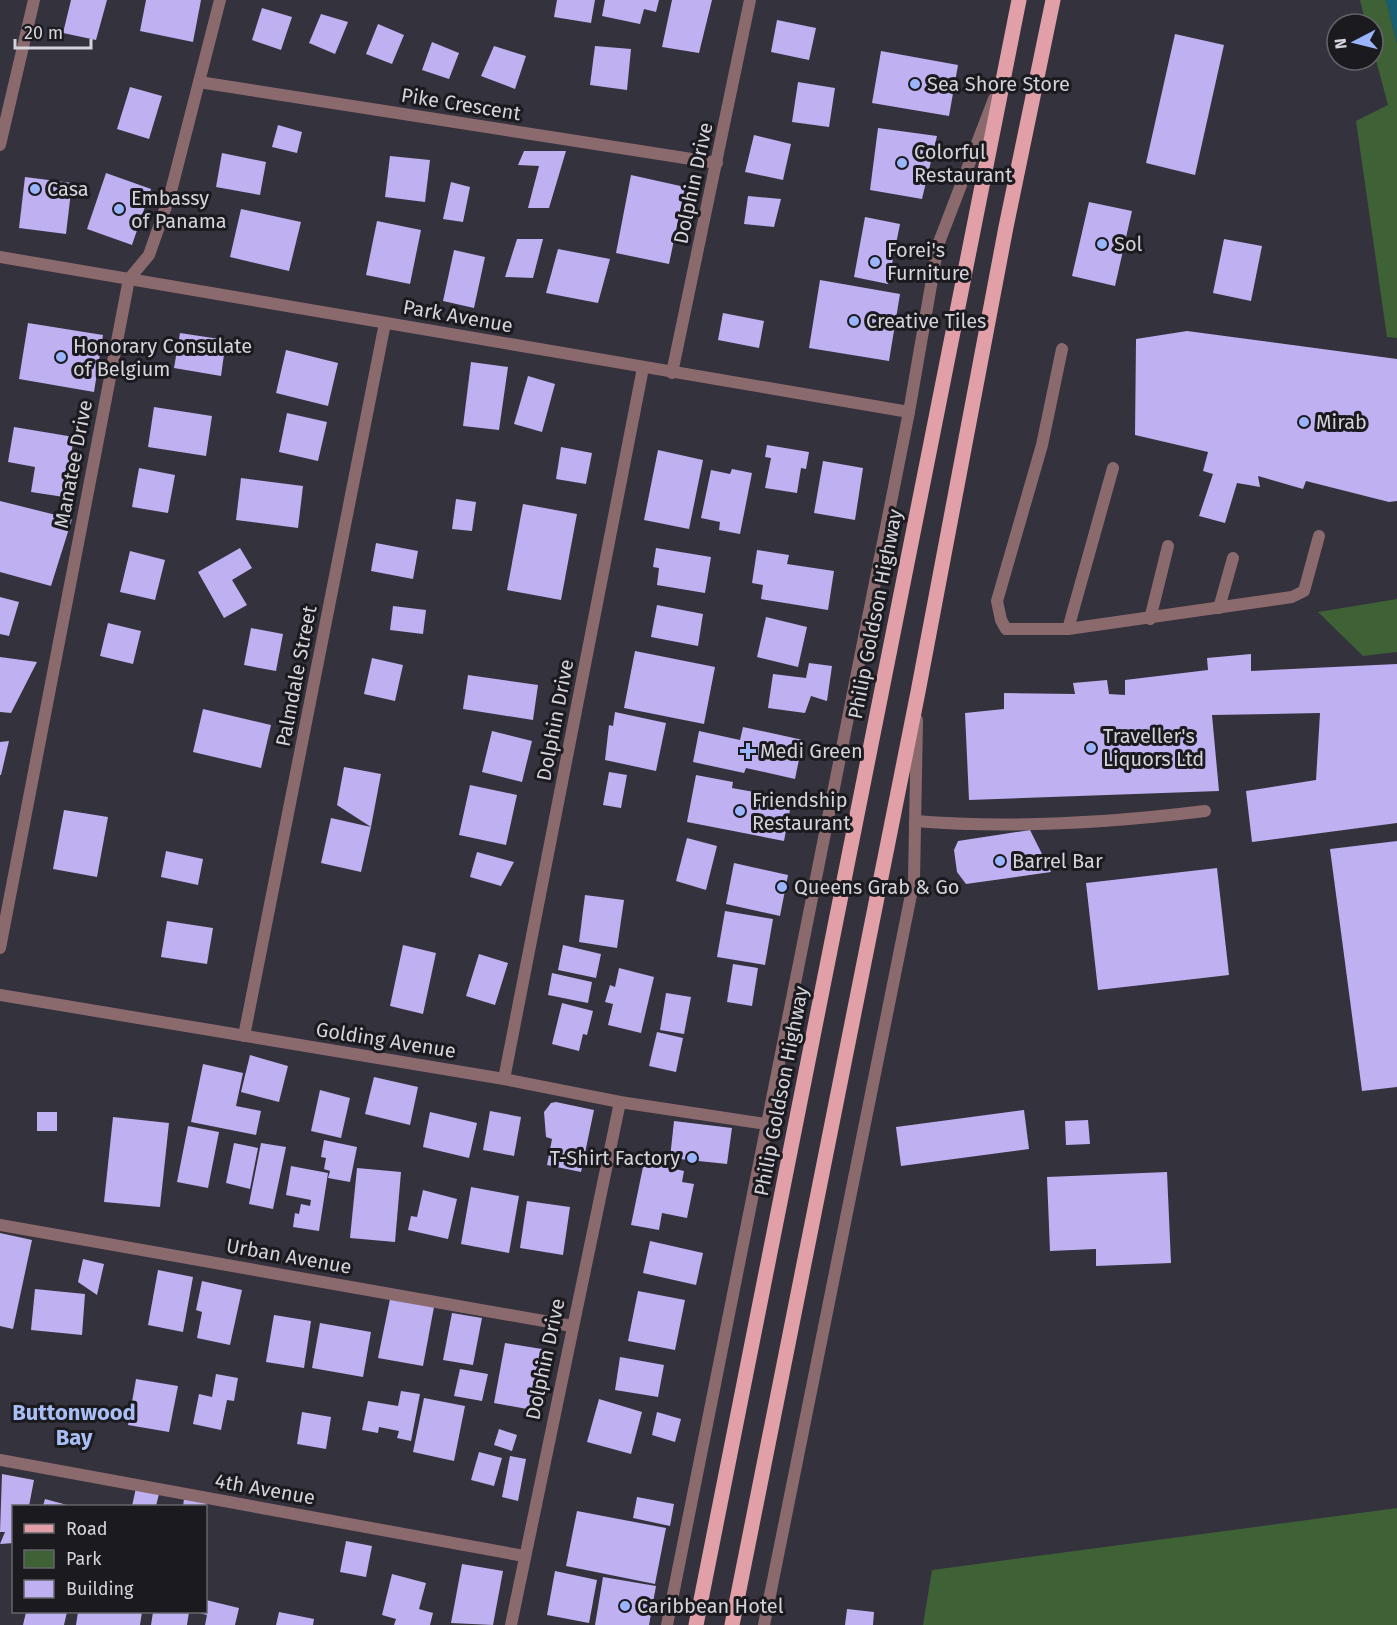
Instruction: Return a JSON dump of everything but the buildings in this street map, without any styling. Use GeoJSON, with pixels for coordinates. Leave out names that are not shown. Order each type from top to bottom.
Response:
{"type":"FeatureCollection","features":[{"type":"Feature","properties":{"kind":"main road","name":"Philip Goldson Highway"},"geometry":{"type":"LineString","coordinates":[[696,1625],[1019,0]]}},
{"type":"Feature","properties":{"kind":"main road"},"geometry":{"type":"LineString","coordinates":[[732,1625],[918,692],[1006,226],[1053,0]]}},
{"type":"Feature","properties":{"kind":"street"},"geometry":{"type":"LineString","coordinates":[[0,145],[34,0]]}},
{"type":"Feature","properties":{"kind":"street","name":"Manatee Drive"},"geometry":{"type":"LineString","coordinates":[[0,948],[129,279],[149,255],[170,195],[220,0]]}},
{"type":"Feature","properties":{"kind":"street","name":"Dolphin Drive"},"geometry":{"type":"LineString","coordinates":[[672,373],[750,0]]}},
{"type":"Feature","properties":{"kind":"street"},"geometry":{"type":"LineString","coordinates":[[667,1625],[909,412],[938,245],[1004,72]]}},
{"type":"Feature","properties":{"kind":"street","name":"Pike Crescent"},"geometry":{"type":"LineString","coordinates":[[199,82],[717,164]]}},
{"type":"Feature","properties":{"kind":"street","name":"Park Avenue"},"geometry":{"type":"LineString","coordinates":[[0,257],[909,412]]}},
{"type":"Feature","properties":{"kind":"street","name":"Palmdale Street"},"geometry":{"type":"LineString","coordinates":[[244,1036],[385,323]]}},
{"type":"Feature","properties":{"kind":"street"},"geometry":{"type":"LineString","coordinates":[[1062,349],[1042,445],[997,601],[1001,620],[1006,629],[1068,629],[1292,597],[1304,591],[1319,536]]}},
{"type":"Feature","properties":{"kind":"street","name":"Dolphin Drive"},"geometry":{"type":"LineString","coordinates":[[504,1079],[643,368]]}},
{"type":"Feature","properties":{"kind":"street"},"geometry":{"type":"LineString","coordinates":[[1068,629],[1113,468]]}},
{"type":"Feature","properties":{"kind":"street"},"geometry":{"type":"LineString","coordinates":[[1150,618],[1168,546]]}},
{"type":"Feature","properties":{"kind":"street"},"geometry":{"type":"LineString","coordinates":[[1219,608],[1233,558]]}},
{"type":"Feature","properties":{"kind":"street"},"geometry":{"type":"LineString","coordinates":[[764,1625],[880,1038],[914,880],[918,692]]}},
{"type":"Feature","properties":{"kind":"street"},"geometry":{"type":"LineString","coordinates":[[915,821],[971,826],[1046,824],[1126,821],[1205,811]]}},
{"type":"Feature","properties":{"kind":"street","name":"Golding Avenue"},"geometry":{"type":"LineString","coordinates":[[0,995],[504,1079],[620,1102],[766,1124]]}},
{"type":"Feature","properties":{"kind":"street","name":"Dolphin Drive"},"geometry":{"type":"LineString","coordinates":[[511,1625],[620,1102]]}},
{"type":"Feature","properties":{"kind":"street","name":"Urban Avenue"},"geometry":{"type":"LineString","coordinates":[[0,1225],[572,1326]]}},
{"type":"Feature","properties":{"kind":"street","name":"4th Avenue"},"geometry":{"type":"LineString","coordinates":[[0,1460],[524,1556]]}},
{"type":"Feature","properties":{"kind":"green space"},"geometry":{"type":"Polygon","coordinates":[[[1360,0],[1386,0],[1397,43],[1397,338],[1387,337],[1356,121],[1388,105],[1379,72],[1385,72],[1385,12],[1363,12],[1360,0]]]}},
{"type":"Feature","properties":{"kind":"green space"},"geometry":{"type":"Polygon","coordinates":[[[1397,599],[1397,652],[1363,656],[1318,612],[1397,599]]]}},
{"type":"Feature","properties":{"kind":"green space"},"geometry":{"type":"Polygon","coordinates":[[[1397,1508],[1397,1625],[923,1625],[932,1570],[1397,1508]]]}},
{"type":"Feature","properties":{"kind":"water"},"geometry":{"type":"Polygon","coordinates":[[[1386,0],[1397,0],[1397,43],[1386,0]]]}},
{"type":"Feature","properties":{"kind":"place","name":"Sea Shore Store"},"geometry":{"type":"Point","coordinates":[915,84]}},
{"type":"Feature","properties":{"kind":"place","name":"Colorful Restaurant"},"geometry":{"type":"Point","coordinates":[902,163]}},
{"type":"Feature","properties":{"kind":"place","name":"Casa"},"geometry":{"type":"Point","coordinates":[35,189]}},
{"type":"Feature","properties":{"kind":"place","name":"Embassy of Panama"},"geometry":{"type":"Point","coordinates":[119,209]}},
{"type":"Feature","properties":{"kind":"place","name":"Sol"},"geometry":{"type":"Point","coordinates":[1102,244]}},
{"type":"Feature","properties":{"kind":"place","name":"Forei's Furniture"},"geometry":{"type":"Point","coordinates":[875,262]}},
{"type":"Feature","properties":{"kind":"place","name":"Creative Tiles"},"geometry":{"type":"Point","coordinates":[854,321]}},
{"type":"Feature","properties":{"kind":"place","name":"Honorary Consulate of Belgium"},"geometry":{"type":"Point","coordinates":[61,357]}},
{"type":"Feature","properties":{"kind":"place","name":"Mirab"},"geometry":{"type":"Point","coordinates":[1304,422]}},
{"type":"Feature","properties":{"kind":"place","name":"Traveller's Liquors Ltd"},"geometry":{"type":"Point","coordinates":[1091,748]}},
{"type":"Feature","properties":{"kind":"place","name":"Medi Green"},"geometry":{"type":"Point","coordinates":[748,751]}},
{"type":"Feature","properties":{"kind":"place","name":"Friendship Restaurant"},"geometry":{"type":"Point","coordinates":[740,811]}},
{"type":"Feature","properties":{"kind":"place","name":"Barrel Bar"},"geometry":{"type":"Point","coordinates":[1000,861]}},
{"type":"Feature","properties":{"kind":"place","name":"Queens Grab & Go"},"geometry":{"type":"Point","coordinates":[782,887]}},
{"type":"Feature","properties":{"kind":"place","name":"T-Shirt Factory"},"geometry":{"type":"Point","coordinates":[692,1158]}},
{"type":"Feature","properties":{"kind":"place","name":"Caribbean Hotel"},"geometry":{"type":"Point","coordinates":[625,1606]}},
{"type":"Feature","properties":{"kind":"district","name":"Buttonwood Bay"},"geometry":{"type":"Point","coordinates":[74,1424]}}]}
